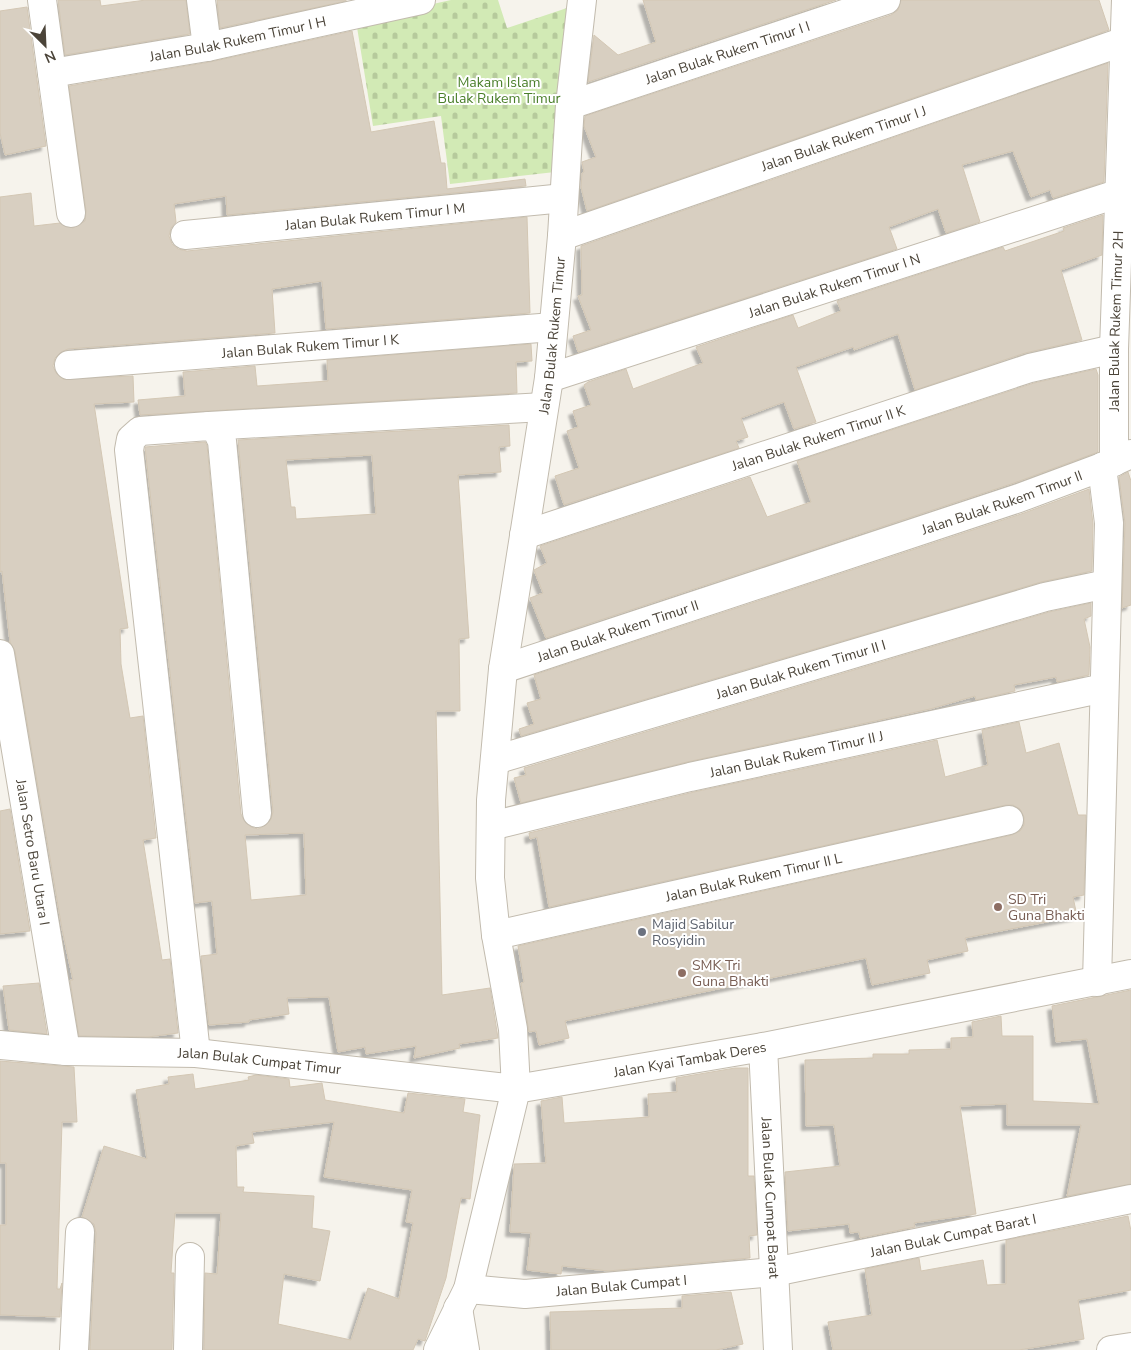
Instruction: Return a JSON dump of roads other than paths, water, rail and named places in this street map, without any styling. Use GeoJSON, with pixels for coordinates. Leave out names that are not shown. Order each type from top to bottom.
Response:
{"type":"FeatureCollection","features":[{"type":"Feature","properties":{"kind":"street"},"geometry":{"type":"LineString","coordinates":[[42,0],[71,213]]}},
{"type":"Feature","properties":{"kind":"street"},"geometry":{"type":"LineString","coordinates":[[201,0],[207,47]]}},
{"type":"Feature","properties":{"kind":"street","name":"Jalan Bulak Rukem Timur I H"},"geometry":{"type":"LineString","coordinates":[[52,73],[207,47],[421,0]]}},
{"type":"Feature","properties":{"kind":"street","name":"Jalan Bulak Rukem Timur"},"geometry":{"type":"LineString","coordinates":[[503,669],[548,378],[562,236],[570,105],[582,0]]}},
{"type":"Feature","properties":{"kind":"street","name":"Jalan Bulak Rukem Timur I I"},"geometry":{"type":"LineString","coordinates":[[570,105],[886,0]]}},
{"type":"Feature","properties":{"kind":"street","name":"Jalan Bulak Rukem Timur 2H"},"geometry":{"type":"LineString","coordinates":[[1097,982],[1108,523],[1116,461],[1114,349],[1126,0]]}},
{"type":"Feature","properties":{"kind":"street","name":"Jalan Bulak Rukem Timur I J"},"geometry":{"type":"LineString","coordinates":[[562,236],[1125,41]]}},
{"type":"Feature","properties":{"kind":"street","name":"Jalan Bulak Rukem Timur I N"},"geometry":{"type":"LineString","coordinates":[[548,378],[1120,192]]}},
{"type":"Feature","properties":{"kind":"street","name":"Jalan Bulak Rukem Timur I M"},"geometry":{"type":"LineString","coordinates":[[185,235],[564,198]]}},
{"type":"Feature","properties":{"kind":"street","name":"Jalan Bulak Rukem Timur I K"},"geometry":{"type":"LineString","coordinates":[[69,365],[553,327]]}},
{"type":"Feature","properties":{"kind":"street","name":"Jalan Bulak Rukem Timur II K"},"geometry":{"type":"LineString","coordinates":[[524,535],[1030,368],[1114,349]]}},
{"type":"Feature","properties":{"kind":"street"},"geometry":{"type":"LineString","coordinates":[[196,1054],[129,450],[131,439],[140,431],[544,407]]}},
{"type":"Feature","properties":{"kind":"street"},"geometry":{"type":"LineString","coordinates":[[209,426],[217,431],[222,441],[257,813]]}},
{"type":"Feature","properties":{"kind":"street","name":"Jalan Bulak Rukem Timur II"},"geometry":{"type":"LineString","coordinates":[[503,669],[1019,498],[1116,461]]}},
{"type":"Feature","properties":{"kind":"street","name":"Jalan Bulak Rukem Timur II I"},"geometry":{"type":"LineString","coordinates":[[495,760],[1036,600],[1107,584]]}},
{"type":"Feature","properties":{"kind":"street","name":"Jalan Setro Baru Utara I"},"geometry":{"type":"LineString","coordinates":[[0,654],[66,1051]]}},
{"type":"Feature","properties":{"kind":"street"},"geometry":{"type":"LineString","coordinates":[[438,1350],[463,1298],[516,1089],[513,1029],[496,936],[490,878],[495,760],[503,669]]}},
{"type":"Feature","properties":{"kind":"street","name":"Jalan Bulak Rukem Timur II J"},"geometry":{"type":"LineString","coordinates":[[491,826],[690,777],[1104,688]]}},
{"type":"Feature","properties":{"kind":"street","name":"Jalan Bulak Rukem Timur II L"},"geometry":{"type":"LineString","coordinates":[[496,936],[1010,820]]}},
{"type":"Feature","properties":{"kind":"street","name":"Jalan Kyai Tambak Deres"},"geometry":{"type":"LineString","coordinates":[[516,1089],[763,1046],[1131,974]]}},
{"type":"Feature","properties":{"kind":"street","name":"Jalan Bulak Cumpat Timur"},"geometry":{"type":"LineString","coordinates":[[0,1044],[66,1051],[196,1054],[516,1089]]}},
{"type":"Feature","properties":{"kind":"street","name":"Jalan Bulak Cumpat Barat"},"geometry":{"type":"LineString","coordinates":[[763,1046],[778,1350]]}},
{"type":"Feature","properties":{"kind":"street","name":"Jalan Bulak Cumpat Barat I"},"geometry":{"type":"LineString","coordinates":[[774,1272],[1131,1199]]}},
{"type":"Feature","properties":{"kind":"street"},"geometry":{"type":"LineString","coordinates":[[74,1350],[80,1232]]}},
{"type":"Feature","properties":{"kind":"street"},"geometry":{"type":"LineString","coordinates":[[188,1350],[190,1257]]}},
{"type":"Feature","properties":{"kind":"street","name":"Jalan Bulak Cumpat I"},"geometry":{"type":"LineString","coordinates":[[463,1298],[774,1272]]}},
{"type":"Feature","properties":{"kind":"street"},"geometry":{"type":"LineString","coordinates":[[463,1298],[465,1350]]}},
{"type":"Feature","properties":{"kind":"street"},"geometry":{"type":"LineString","coordinates":[[1111,1350],[1131,1347]]}},
{"type":"Feature","properties":{"kind":"place","name":"SD Tri Guna Bhakti"},"geometry":{"type":"Point","coordinates":[998,907]}},
{"type":"Feature","properties":{"kind":"place","name":"Majid Sabilur Rosyidin"},"geometry":{"type":"Point","coordinates":[642,932]}},
{"type":"Feature","properties":{"kind":"place","name":"SMK Tri Guna Bhakti"},"geometry":{"type":"Point","coordinates":[682,973]}},
{"type":"Feature","properties":{"kind":"park label","name":"Makam Islam Bulak Rukem Timur"},"geometry":{"type":"Point","coordinates":[499,90]}}]}
